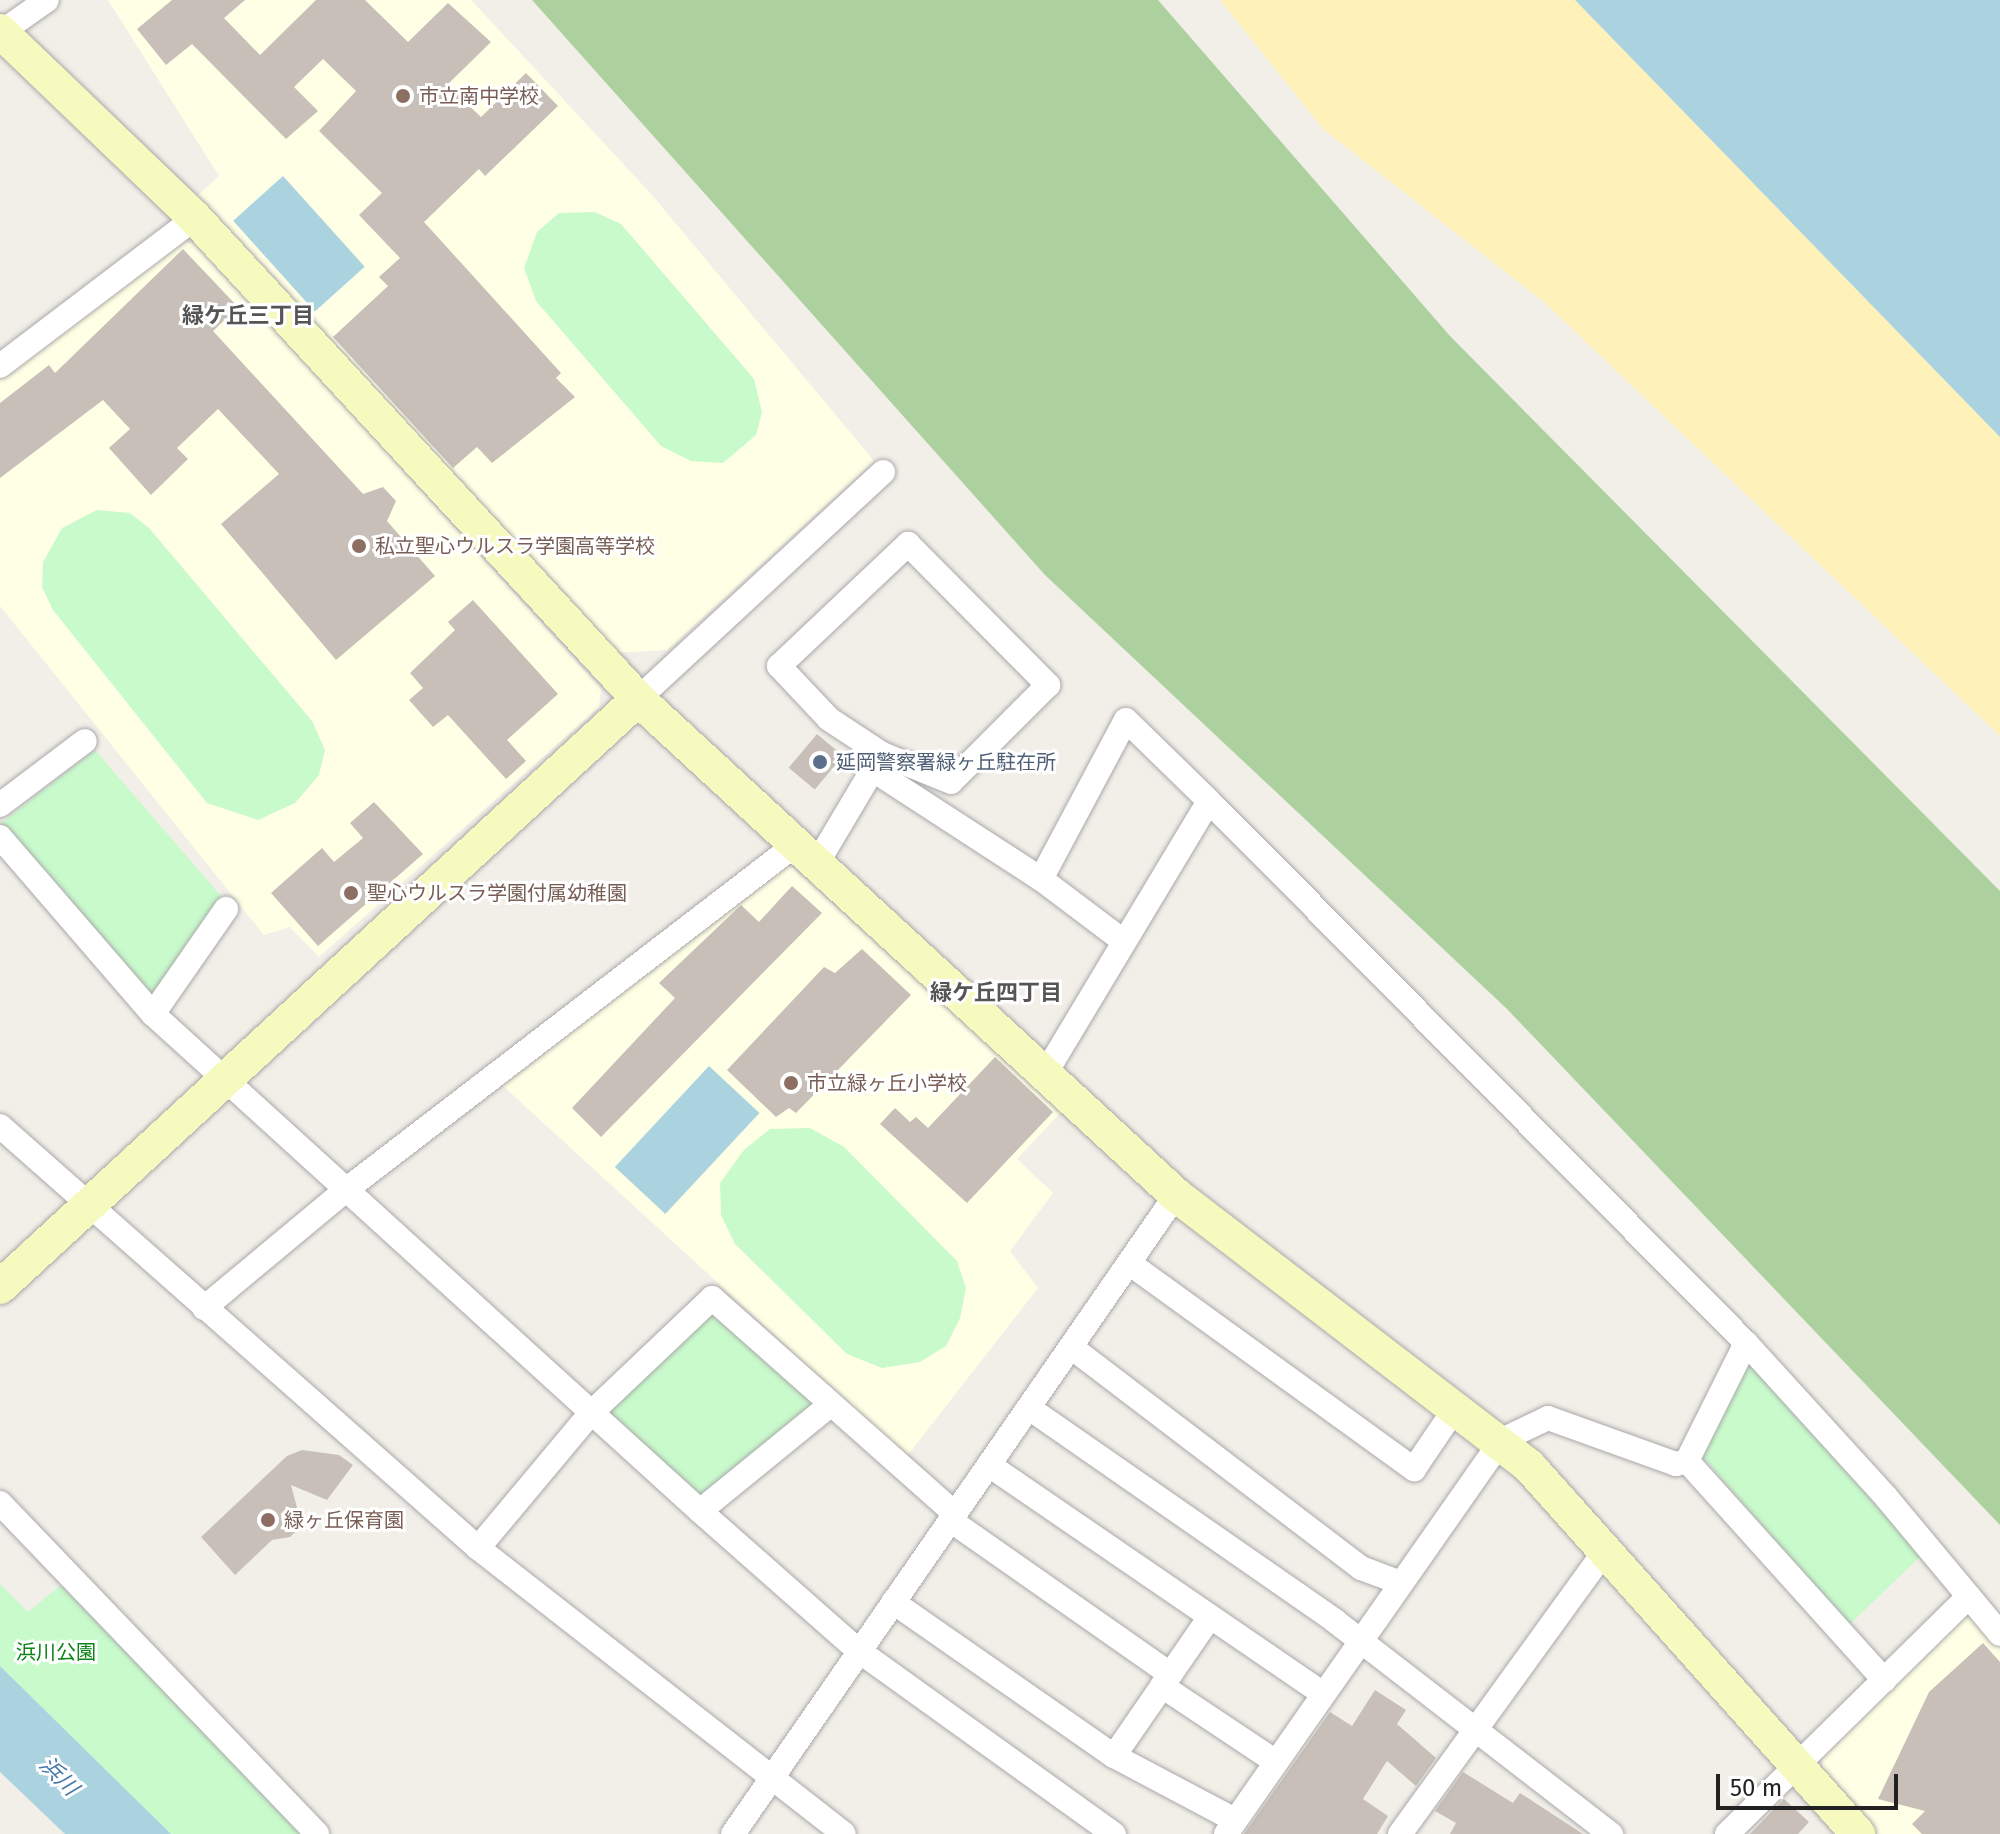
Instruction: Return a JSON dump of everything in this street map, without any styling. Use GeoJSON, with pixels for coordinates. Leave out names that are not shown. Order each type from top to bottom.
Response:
{"type":"FeatureCollection","features":[{"type":"Feature","properties":{"kind":"street"},"geometry":{"type":"LineString","coordinates":[[47,0],[1,32],[195,218],[638,699],[1176,1195],[1502,1440],[1606,1549],[1858,1834]]}},
{"type":"Feature","properties":{"kind":"street"},"geometry":{"type":"LineString","coordinates":[[0,366],[195,218]]}},
{"type":"Feature","properties":{"kind":"street"},"geometry":{"type":"LineString","coordinates":[[0,1287],[228,1081],[883,472]]}},
{"type":"Feature","properties":{"kind":"street"},"geometry":{"type":"LineString","coordinates":[[877,762],[951,782],[1048,685],[908,544],[779,666],[829,719],[877,762],[1122,940]]}},
{"type":"Feature","properties":{"kind":"street"},"geometry":{"type":"LineString","coordinates":[[1041,879],[1126,720],[1746,1343],[2000,1634]]}},
{"type":"Feature","properties":{"kind":"street"},"geometry":{"type":"LineString","coordinates":[[0,805],[85,741]]}},
{"type":"Feature","properties":{"kind":"street"},"geometry":{"type":"LineString","coordinates":[[204,1308],[347,1189],[806,855],[877,762]]}},
{"type":"Feature","properties":{"kind":"street"},"geometry":{"type":"LineString","coordinates":[[1045,1074],[1122,940],[1209,801]]}},
{"type":"Feature","properties":{"kind":"street"},"geometry":{"type":"LineString","coordinates":[[0,837],[153,1014],[700,1511],[859,1651],[1114,1834]]}},
{"type":"Feature","properties":{"kind":"street"},"geometry":{"type":"LineString","coordinates":[[153,1014],[226,909]]}},
{"type":"Feature","properties":{"kind":"street"},"geometry":{"type":"LineString","coordinates":[[0,1126],[478,1548],[771,1782],[844,1834]]}},
{"type":"Feature","properties":{"kind":"street"},"geometry":{"type":"LineString","coordinates":[[733,1834],[1176,1195]]}},
{"type":"Feature","properties":{"kind":"street"},"geometry":{"type":"LineString","coordinates":[[1129,1263],[1414,1469],[1456,1407]]}},
{"type":"Feature","properties":{"kind":"street"},"geometry":{"type":"LineString","coordinates":[[478,1548],[591,1413],[712,1298],[953,1517],[1276,1762]]}},
{"type":"Feature","properties":{"kind":"street"},"geometry":{"type":"LineString","coordinates":[[893,1602],[1114,1756],[1231,1827],[1502,1440],[1548,1418],[1676,1464],[1687,1461],[1746,1343]]}},
{"type":"Feature","properties":{"kind":"street"},"geometry":{"type":"LineString","coordinates":[[1071,1347],[1361,1568],[1401,1583]]}},
{"type":"Feature","properties":{"kind":"street"},"geometry":{"type":"LineString","coordinates":[[700,1511],[831,1404]]}},
{"type":"Feature","properties":{"kind":"street"},"geometry":{"type":"LineString","coordinates":[[1029,1408],[1360,1641],[1611,1834]]}},
{"type":"Feature","properties":{"kind":"street"},"geometry":{"type":"LineString","coordinates":[[1687,1461],[1884,1680]]}},
{"type":"Feature","properties":{"kind":"street"},"geometry":{"type":"LineString","coordinates":[[989,1465],[1323,1694]]}},
{"type":"Feature","properties":{"kind":"street"},"geometry":{"type":"LineString","coordinates":[[0,1503],[317,1834]]}},
{"type":"Feature","properties":{"kind":"street"},"geometry":{"type":"LineString","coordinates":[[1400,1834],[1606,1549]]}},
{"type":"Feature","properties":{"kind":"street"},"geometry":{"type":"LineString","coordinates":[[1727,1834],[1969,1596]]}},
{"type":"Feature","properties":{"kind":"street"},"geometry":{"type":"LineString","coordinates":[[1114,1756],[1210,1617]]}},
{"type":"Feature","properties":{"kind":"shaded area"},"geometry":{"type":"Polygon","coordinates":[[[108,0],[471,0],[652,195],[874,461],[667,650],[614,653],[196,197],[219,176],[108,0]]]}},
{"type":"Feature","properties":{"kind":"shaded area"},"geometry":{"type":"Polygon","coordinates":[[[181,242],[198,244],[601,689],[599,707],[319,957],[290,927],[264,935],[0,606],[0,380],[181,242]]]}},
{"type":"Feature","properties":{"kind":"shaded area"},"geometry":{"type":"Polygon","coordinates":[[[787,863],[1063,1110],[1017,1159],[1053,1193],[1010,1251],[1038,1288],[907,1456],[503,1086],[787,863]]]}},
{"type":"Feature","properties":{"kind":"shaded area"},"geometry":{"type":"Polygon","coordinates":[[[1968,1611],[2000,1642],[2000,1834],[1877,1834],[1823,1774],[1822,1756],[1968,1611]]]}},
{"type":"Feature","properties":{"kind":"green space"},"geometry":{"type":"Polygon","coordinates":[[[532,0],[1158,0],[1450,336],[2000,891],[2000,1525],[1506,1008],[1045,575],[532,0]]]}},
{"type":"Feature","properties":{"kind":"green space"},"geometry":{"type":"Polygon","coordinates":[[[595,212],[621,224],[754,379],[762,412],[756,435],[723,463],[691,461],[661,446],[536,301],[524,268],[537,232],[559,213],[595,212]]]}},
{"type":"Feature","properties":{"kind":"green space"},"geometry":{"type":"Polygon","coordinates":[[[97,510],[130,513],[149,528],[312,721],[325,750],[319,775],[295,803],[258,820],[207,803],[53,610],[42,587],[43,562],[62,528],[97,510]]]}},
{"type":"Feature","properties":{"kind":"green space"},"geometry":{"type":"Polygon","coordinates":[[[95,750],[221,896],[153,995],[1,823],[95,750]]]}},
{"type":"Feature","properties":{"kind":"green space"},"geometry":{"type":"Polygon","coordinates":[[[810,1128],[844,1147],[957,1261],[966,1288],[960,1318],[946,1346],[920,1362],[882,1368],[847,1354],[735,1244],[721,1215],[720,1183],[744,1150],[770,1129],[810,1128]]]}},
{"type":"Feature","properties":{"kind":"green space"},"geometry":{"type":"Polygon","coordinates":[[[711,1312],[817,1407],[702,1503],[604,1414],[711,1312]]]}},
{"type":"Feature","properties":{"kind":"green space"},"geometry":{"type":"Polygon","coordinates":[[[1748,1362],[1921,1556],[1849,1625],[1702,1456],[1748,1362]]]}},
{"type":"Feature","properties":{"kind":"green space","name":"浜川公園"},"geometry":{"type":"Polygon","coordinates":[[[0,1584],[28,1612],[61,1585],[301,1834],[171,1834],[0,1666],[0,1584]]]}},
{"type":"Feature","properties":{"kind":"sand"},"geometry":{"type":"Polygon","coordinates":[[[1220,0],[1575,0],[2000,437],[2000,736],[1545,303],[1323,129],[1220,0]]]}},
{"type":"Feature","properties":{"kind":"water"},"geometry":{"type":"Polygon","coordinates":[[[1575,0],[2000,0],[2000,437],[1575,0]]]}},
{"type":"Feature","properties":{"kind":"water"},"geometry":{"type":"Polygon","coordinates":[[[283,176],[365,267],[315,311],[233,221],[283,176]]]}},
{"type":"Feature","properties":{"kind":"water"},"geometry":{"type":"Polygon","coordinates":[[[709,1066],[759,1113],[665,1214],[615,1167],[709,1066]]]}},
{"type":"Feature","properties":{"kind":"water","name":"浜川"},"geometry":{"type":"Polygon","coordinates":[[[0,1666],[171,1834],[65,1834],[0,1772],[0,1666]]]}},
{"type":"Feature","properties":{"kind":"building"},"geometry":{"type":"Polygon","coordinates":[[[172,0],[245,0],[224,18],[260,55],[316,0],[365,0],[408,42],[448,3],[491,42],[447,85],[481,117],[526,73],[558,106],[485,176],[479,169],[424,222],[561,373],[556,378],[575,397],[492,463],[477,447],[453,468],[333,337],[388,286],[379,277],[400,258],[359,215],[382,193],[319,131],[356,91],[323,59],[294,87],[318,111],[286,139],[192,44],[166,65],[137,29],[172,0]]]}},
{"type":"Feature","properties":{"kind":"building"},"geometry":{"type":"Polygon","coordinates":[[[183,249],[238,307],[213,331],[363,494],[383,487],[396,501],[387,521],[435,576],[336,660],[221,524],[279,474],[218,409],[177,448],[188,459],[151,495],[109,448],[130,429],[103,400],[0,478],[0,403],[49,365],[55,373],[183,249]]]}},
{"type":"Feature","properties":{"kind":"building"},"geometry":{"type":"Polygon","coordinates":[[[473,600],[558,694],[507,740],[526,761],[506,779],[448,715],[433,727],[409,700],[423,688],[410,673],[455,630],[448,622],[473,600]]]}},
{"type":"Feature","properties":{"kind":"building"},"geometry":{"type":"Polygon","coordinates":[[[817,734],[843,756],[815,790],[789,768],[817,734]]]}},
{"type":"Feature","properties":{"kind":"building"},"geometry":{"type":"Polygon","coordinates":[[[374,802],[423,854],[318,946],[271,893],[322,848],[334,862],[363,838],[350,823],[374,802]]]}},
{"type":"Feature","properties":{"kind":"building"},"geometry":{"type":"Polygon","coordinates":[[[792,886],[822,913],[601,1137],[572,1108],[675,998],[659,983],[741,905],[759,922],[792,886]]]}},
{"type":"Feature","properties":{"kind":"building"},"geometry":{"type":"Polygon","coordinates":[[[862,949],[911,995],[796,1113],[789,1108],[776,1117],[727,1070],[824,967],[835,973],[862,949]]]}},
{"type":"Feature","properties":{"kind":"building"},"geometry":{"type":"Polygon","coordinates":[[[995,1057],[1053,1112],[967,1203],[880,1124],[895,1108],[910,1122],[916,1117],[928,1128],[995,1057]]]}},
{"type":"Feature","properties":{"kind":"building"},"geometry":{"type":"Polygon","coordinates":[[[302,1450],[339,1455],[353,1465],[327,1500],[291,1485],[300,1519],[297,1530],[290,1537],[272,1540],[235,1575],[201,1537],[287,1456],[302,1450]]]}},
{"type":"Feature","properties":{"kind":"building"},"geometry":{"type":"Polygon","coordinates":[[[1983,1643],[2000,1662],[2000,1834],[1922,1834],[1912,1824],[1925,1811],[1878,1799],[1929,1692],[1983,1643]]]}},
{"type":"Feature","properties":{"kind":"building"},"geometry":{"type":"Polygon","coordinates":[[[1375,1690],[1406,1710],[1397,1724],[1436,1758],[1416,1786],[1387,1761],[1363,1799],[1388,1816],[1377,1834],[1244,1834],[1330,1712],[1352,1726],[1375,1690]]]}},
{"type":"Feature","properties":{"kind":"building"},"geometry":{"type":"Polygon","coordinates":[[[1463,1772],[1513,1803],[1520,1793],[1583,1834],[1450,1834],[1456,1823],[1435,1811],[1463,1772]]]}},
{"type":"Feature","properties":{"kind":"building"},"geometry":{"type":"Polygon","coordinates":[[[1784,1799],[1809,1822],[1798,1834],[1750,1834],[1784,1799]]]}},
{"type":"Feature","properties":{"kind":"place","name":"市立南中学校"},"geometry":{"type":"Point","coordinates":[403,96]}},
{"type":"Feature","properties":{"kind":"place","name":"私立聖心ウルスラ学園高等学校"},"geometry":{"type":"Point","coordinates":[359,546]}},
{"type":"Feature","properties":{"kind":"place","name":"延岡警察署緑ヶ丘駐在所"},"geometry":{"type":"Point","coordinates":[820,762]}},
{"type":"Feature","properties":{"kind":"place","name":"聖心ウルスラ学園付属幼稚園"},"geometry":{"type":"Point","coordinates":[351,893]}},
{"type":"Feature","properties":{"kind":"place","name":"市立緑ヶ丘小学校"},"geometry":{"type":"Point","coordinates":[791,1083]}},
{"type":"Feature","properties":{"kind":"place","name":"緑ヶ丘保育園"},"geometry":{"type":"Point","coordinates":[268,1520]}},
{"type":"Feature","properties":{"kind":"district","name":"緑ケ丘三丁目"},"geometry":{"type":"Point","coordinates":[248,316]}},
{"type":"Feature","properties":{"kind":"district","name":"緑ケ丘四丁目"},"geometry":{"type":"Point","coordinates":[996,993]}}]}
